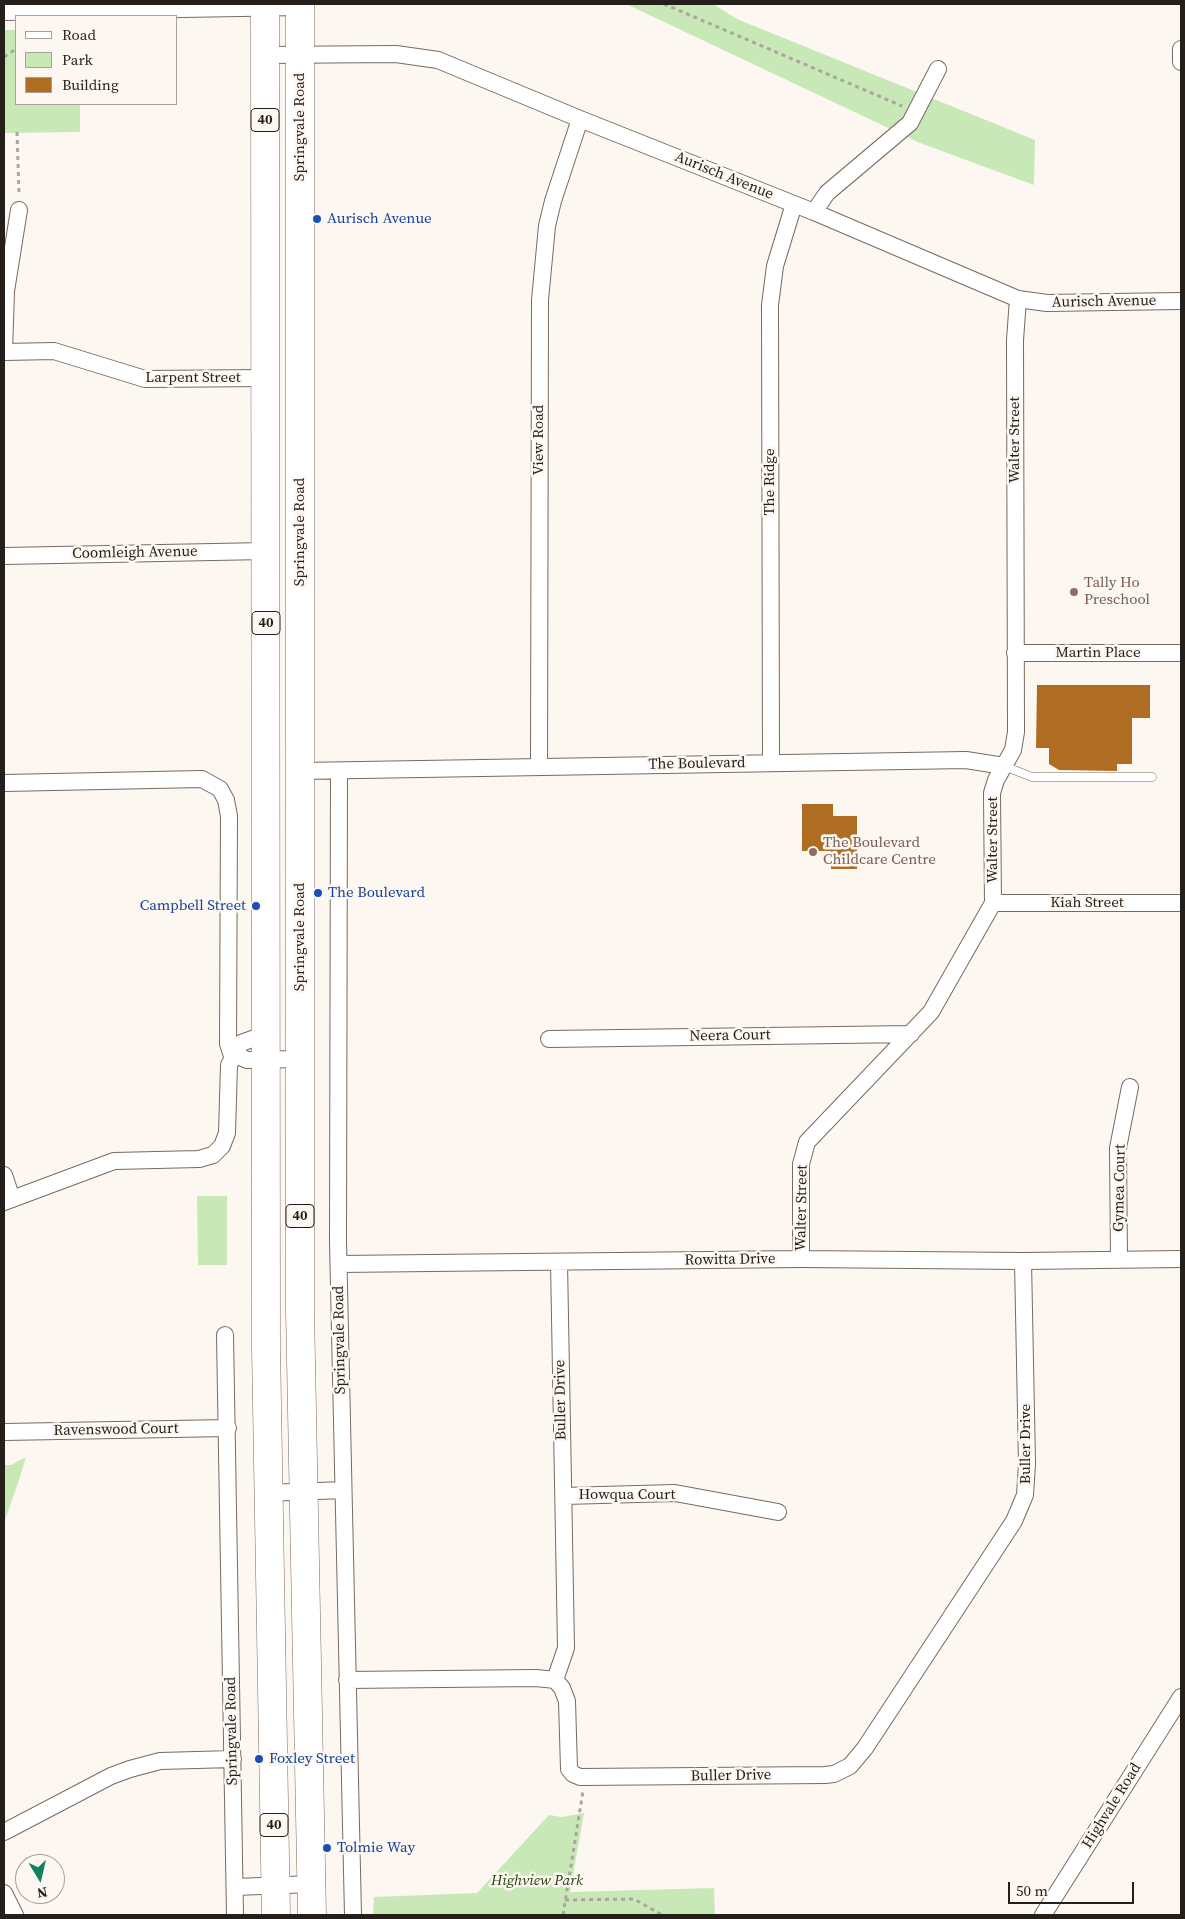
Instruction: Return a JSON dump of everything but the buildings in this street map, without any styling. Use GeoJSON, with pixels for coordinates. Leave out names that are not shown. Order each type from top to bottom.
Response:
{"type":"FeatureCollection","features":[{"type":"Feature","properties":{"kind":"highway","name":"Springvale Road"},"geometry":{"type":"LineString","coordinates":[[300,5],[300,1294],[312,1915]]}},
{"type":"Feature","properties":{"kind":"highway","name":"40"},"geometry":{"type":"LineString","coordinates":[[265,6],[267,1493],[276,1915]]}},
{"type":"Feature","properties":{"kind":"street"},"geometry":{"type":"LineString","coordinates":[[4,12],[300,5]]}},
{"type":"Feature","properties":{"kind":"street"},"geometry":{"type":"LineString","coordinates":[[1181,49],[1181,62]]}},
{"type":"Feature","properties":{"kind":"street","name":"Aurisch Avenue"},"geometry":{"type":"LineString","coordinates":[[266,55],[396,54],[425,57],[450,64],[580,119],[814,212],[1018,300],[1047,303],[1181,301]]}},
{"type":"Feature","properties":{"kind":"street"},"geometry":{"type":"LineString","coordinates":[[814,212],[827,193],[910,123],[938,69]]}},
{"type":"Feature","properties":{"kind":"street","name":"View Road"},"geometry":{"type":"LineString","coordinates":[[539,766],[540,300],[547,226],[552,201],[580,119]]}},
{"type":"Feature","properties":{"kind":"street","name":"The Ridge"},"geometry":{"type":"LineString","coordinates":[[771,762],[770,298],[775,266],[794,204]]}},
{"type":"Feature","properties":{"kind":"street"},"geometry":{"type":"LineString","coordinates":[[4,352],[6,291],[19,210]]}},
{"type":"Feature","properties":{"kind":"street","name":"Walter Street"},"geometry":{"type":"LineString","coordinates":[[801,1259],[801,1164],[807,1142],[931,1012],[993,903],[992,793],[1013,750],[1016,732],[1015,340],[1018,300]]}},
{"type":"Feature","properties":{"kind":"street","name":"Larpent Street"},"geometry":{"type":"LineString","coordinates":[[4,352],[54,351],[145,380],[266,378]]}},
{"type":"Feature","properties":{"kind":"street","name":"Coomleigh Avenue"},"geometry":{"type":"LineString","coordinates":[[4,556],[266,551]]}},
{"type":"Feature","properties":{"kind":"street","name":"Martin Place"},"geometry":{"type":"LineString","coordinates":[[1015,653],[1181,653]]}},
{"type":"Feature","properties":{"kind":"street","name":"The Boulevard"},"geometry":{"type":"LineString","coordinates":[[300,771],[966,760],[1004,766]]}},
{"type":"Feature","properties":{"kind":"street","name":"Springvale Road"},"geometry":{"type":"LineString","coordinates":[[338,771],[339,1264],[353,1915]]}},
{"type":"Feature","properties":{"kind":"street"},"geometry":{"type":"LineString","coordinates":[[4,783],[202,779],[216,785],[226,800],[229,816],[228,1044],[235,1057],[247,1060],[266,1047]]}},
{"type":"Feature","properties":{"kind":"street","name":"Kiah Street"},"geometry":{"type":"LineString","coordinates":[[993,903],[1181,903]]}},
{"type":"Feature","properties":{"kind":"street","name":"Neera Court"},"geometry":{"type":"LineString","coordinates":[[549,1039],[911,1034]]}},
{"type":"Feature","properties":{"kind":"street"},"geometry":{"type":"LineString","coordinates":[[4,1175],[8,1201],[114,1161],[198,1159],[216,1152],[226,1137],[229,1065],[241,1043],[266,1047],[300,1059]]}},
{"type":"Feature","properties":{"kind":"street","name":"Gymea Court"},"geometry":{"type":"LineString","coordinates":[[1119,1259],[1118,1148],[1130,1087]]}},
{"type":"Feature","properties":{"kind":"street","name":"Rowitta Drive"},"geometry":{"type":"LineString","coordinates":[[339,1264],[801,1259],[1023,1261],[1181,1259]]}},
{"type":"Feature","properties":{"kind":"street","name":"Buller Drive"},"geometry":{"type":"LineString","coordinates":[[586,1778],[825,1775],[841,1771],[857,1758],[1014,1521],[1025,1495],[1027,1464],[1023,1261]]}},
{"type":"Feature","properties":{"kind":"street","name":"Buller Drive"},"geometry":{"type":"LineString","coordinates":[[555,1680],[566,1648],[558,1262]]}},
{"type":"Feature","properties":{"kind":"street","name":"Springvale Road"},"geometry":{"type":"LineString","coordinates":[[225,1335],[236,1915]]}},
{"type":"Feature","properties":{"kind":"street","name":"Ravenswood Court"},"geometry":{"type":"LineString","coordinates":[[4,1432],[228,1428]]}},
{"type":"Feature","properties":{"kind":"street"},"geometry":{"type":"LineString","coordinates":[[267,1493],[343,1490]]}},
{"type":"Feature","properties":{"kind":"street","name":"Howqua Court"},"geometry":{"type":"LineString","coordinates":[[564,1496],[675,1493],[778,1512]]}},
{"type":"Feature","properties":{"kind":"street"},"geometry":{"type":"LineString","coordinates":[[347,1680],[536,1678],[555,1680],[562,1688],[567,1701],[569,1769],[576,1776],[586,1778]]}},
{"type":"Feature","properties":{"kind":"street","name":"Highvale Road"},"geometry":{"type":"LineString","coordinates":[[1042,1915],[1181,1697]]}},
{"type":"Feature","properties":{"kind":"street"},"geometry":{"type":"LineString","coordinates":[[4,1832],[111,1776],[130,1769],[160,1761],[233,1759]]}},
{"type":"Feature","properties":{"kind":"street"},"geometry":{"type":"LineString","coordinates":[[235,1887],[312,1884]]}},
{"type":"Feature","properties":{"kind":"street"},"geometry":{"type":"LineString","coordinates":[[4,1893],[15,1915]]}},
{"type":"Feature","properties":{"kind":"lane"},"geometry":{"type":"LineString","coordinates":[[1004,766],[1032,777],[1152,777]]}},
{"type":"Feature","properties":{"kind":"path"},"geometry":{"type":"LineString","coordinates":[[664,4],[904,107]]}},
{"type":"Feature","properties":{"kind":"path"},"geometry":{"type":"LineString","coordinates":[[4,57],[15,49]]}},
{"type":"Feature","properties":{"kind":"path"},"geometry":{"type":"LineString","coordinates":[[17,132],[19,210]]}},
{"type":"Feature","properties":{"kind":"path"},"geometry":{"type":"LineString","coordinates":[[563,1915],[586,1778]]}},
{"type":"Feature","properties":{"kind":"path"},"geometry":{"type":"LineString","coordinates":[[565,1900],[634,1899],[662,1915]]}},
{"type":"Feature","properties":{"kind":"green space"},"geometry":{"type":"Polygon","coordinates":[[[626,4],[713,4],[737,19],[1035,140],[1034,185],[920,143],[626,4]]]}},
{"type":"Feature","properties":{"kind":"green space"},"geometry":{"type":"Polygon","coordinates":[[[4,30],[15,30],[15,105],[80,105],[80,132],[4,133],[4,30]]]}},
{"type":"Feature","properties":{"kind":"green space"},"geometry":{"type":"Polygon","coordinates":[[[197,1196],[227,1196],[227,1265],[198,1265],[197,1196]]]}},
{"type":"Feature","properties":{"kind":"green space"},"geometry":{"type":"Polygon","coordinates":[[[26,1457],[4,1523],[4,1465],[11,1465],[26,1457]]]}},
{"type":"Feature","properties":{"kind":"green space","name":"Highview Park"},"geometry":{"type":"Polygon","coordinates":[[[584,1813],[570,1892],[714,1888],[715,1915],[373,1915],[374,1897],[477,1893],[549,1815],[562,1817],[584,1813]]]}},
{"type":"Feature","properties":{"kind":"place","name":"Aurisch Avenue"},"geometry":{"type":"Point","coordinates":[317,219]}},
{"type":"Feature","properties":{"kind":"place","name":"Tally Ho Preschool"},"geometry":{"type":"Point","coordinates":[1074,592]}},
{"type":"Feature","properties":{"kind":"place","name":"The Boulevard Childcare Centre"},"geometry":{"type":"Point","coordinates":[813,852]}},
{"type":"Feature","properties":{"kind":"place","name":"The Boulevard"},"geometry":{"type":"Point","coordinates":[318,893]}},
{"type":"Feature","properties":{"kind":"place","name":"Campbell Street"},"geometry":{"type":"Point","coordinates":[256,906]}},
{"type":"Feature","properties":{"kind":"place","name":"Foxley Street"},"geometry":{"type":"Point","coordinates":[259,1759]}},
{"type":"Feature","properties":{"kind":"place","name":"Tolmie Way"},"geometry":{"type":"Point","coordinates":[327,1848]}}]}
